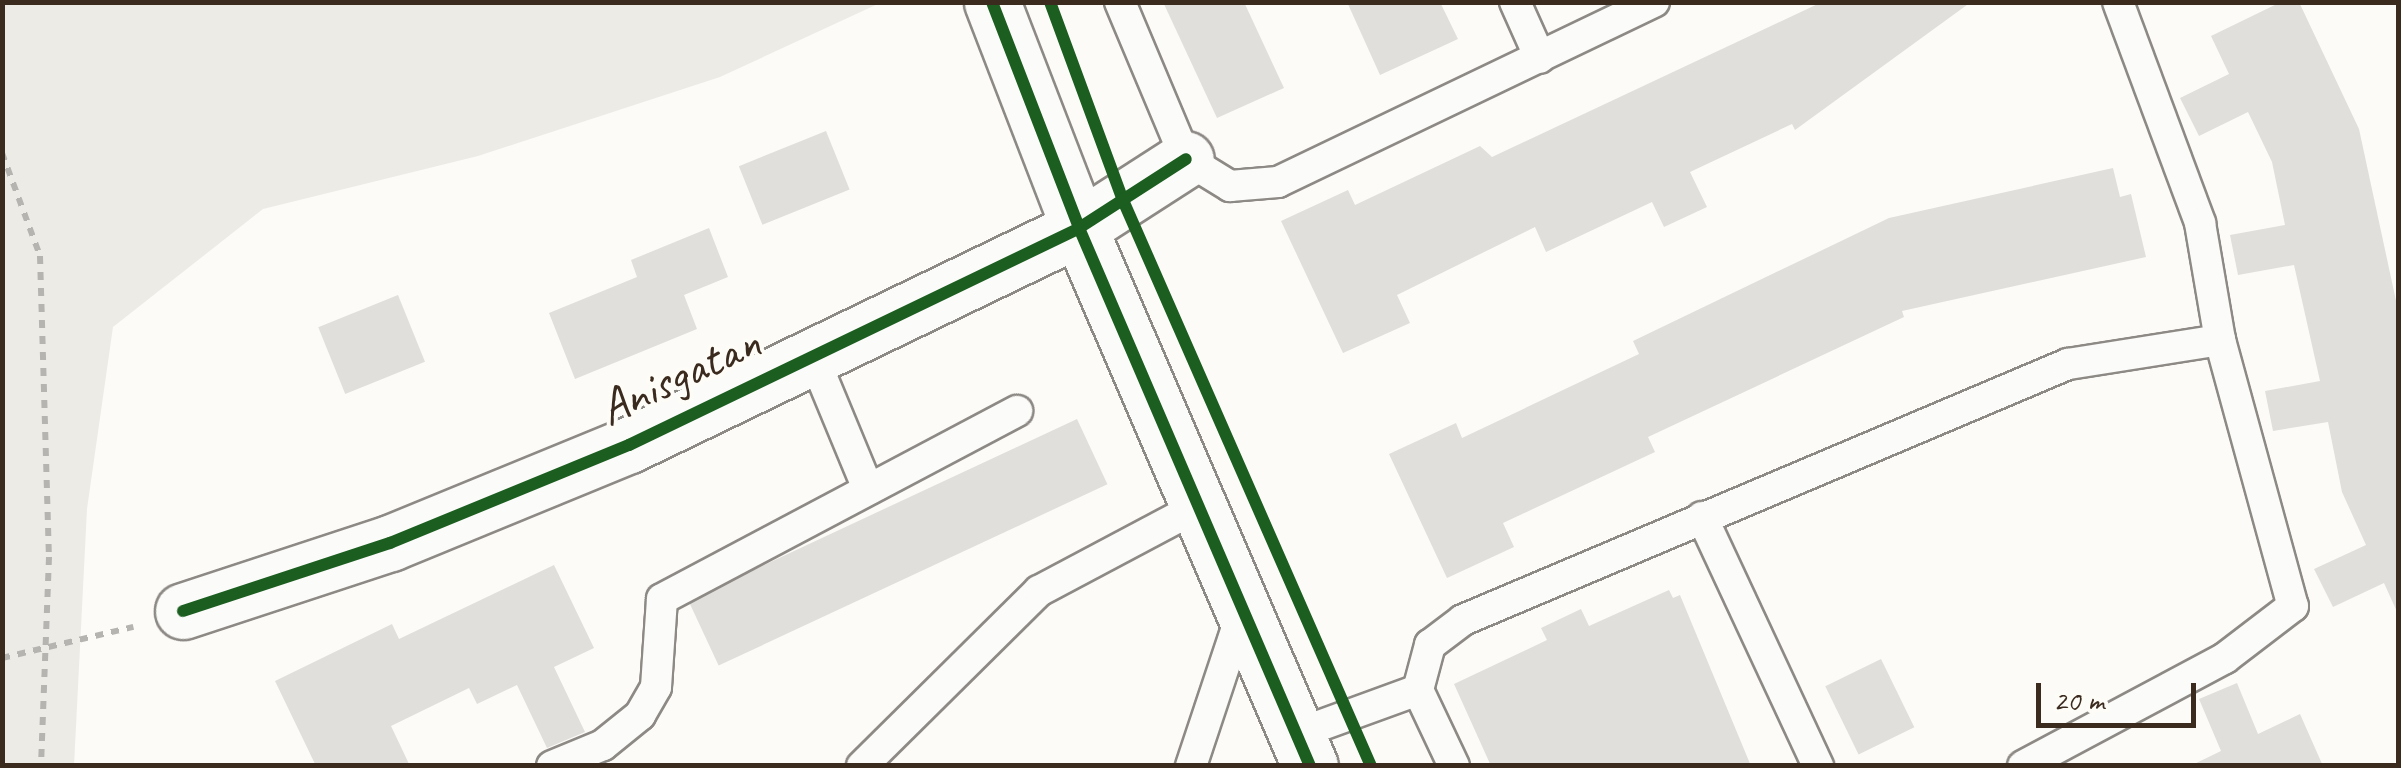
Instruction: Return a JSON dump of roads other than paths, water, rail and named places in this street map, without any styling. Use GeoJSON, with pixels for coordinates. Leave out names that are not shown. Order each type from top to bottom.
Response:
{"type":"FeatureCollection","features":[{"type":"Feature","properties":{"kind":"street"},"geometry":{"type":"LineString","coordinates":[[992,2],[1079,228],[1241,616],[1304,750]]}},
{"type":"Feature","properties":{"kind":"street","name":"Anisgatan"},"geometry":{"type":"LineString","coordinates":[[183,611],[390,543],[630,444],[1079,228],[1186,159]]}},
{"type":"Feature","properties":{"kind":"lane"},"geometry":{"type":"LineString","coordinates":[[1120,2],[1186,159],[1230,186],[1278,182],[1654,2]]}},
{"type":"Feature","properties":{"kind":"lane"},"geometry":{"type":"LineString","coordinates":[[1514,2],[1540,58]]}},
{"type":"Feature","properties":{"kind":"lane"},"geometry":{"type":"LineString","coordinates":[[2023,766],[2225,658],[2293,606],[2220,340],[2200,222],[2118,2]]}},
{"type":"Feature","properties":{"kind":"lane"},"geometry":{"type":"LineString","coordinates":[[1454,766],[1418,690],[1430,645],[1464,620],[2068,364],[2220,340]]}},
{"type":"Feature","properties":{"kind":"lane"},"geometry":{"type":"LineString","coordinates":[[812,356],[868,489]]}},
{"type":"Feature","properties":{"kind":"lane"},"geometry":{"type":"LineString","coordinates":[[552,766],[603,744],[640,714],[656,687],[662,599],[1017,411]]}},
{"type":"Feature","properties":{"kind":"lane"},"geometry":{"type":"LineString","coordinates":[[862,766],[1039,591],[1197,506]]}},
{"type":"Feature","properties":{"kind":"lane"},"geometry":{"type":"LineString","coordinates":[[1702,516],[1818,766]]}},
{"type":"Feature","properties":{"kind":"lane"},"geometry":{"type":"LineString","coordinates":[[1191,766],[1241,616]]}},
{"type":"Feature","properties":{"kind":"lane"},"geometry":{"type":"LineString","coordinates":[[1304,750],[1418,690]]}}]}
